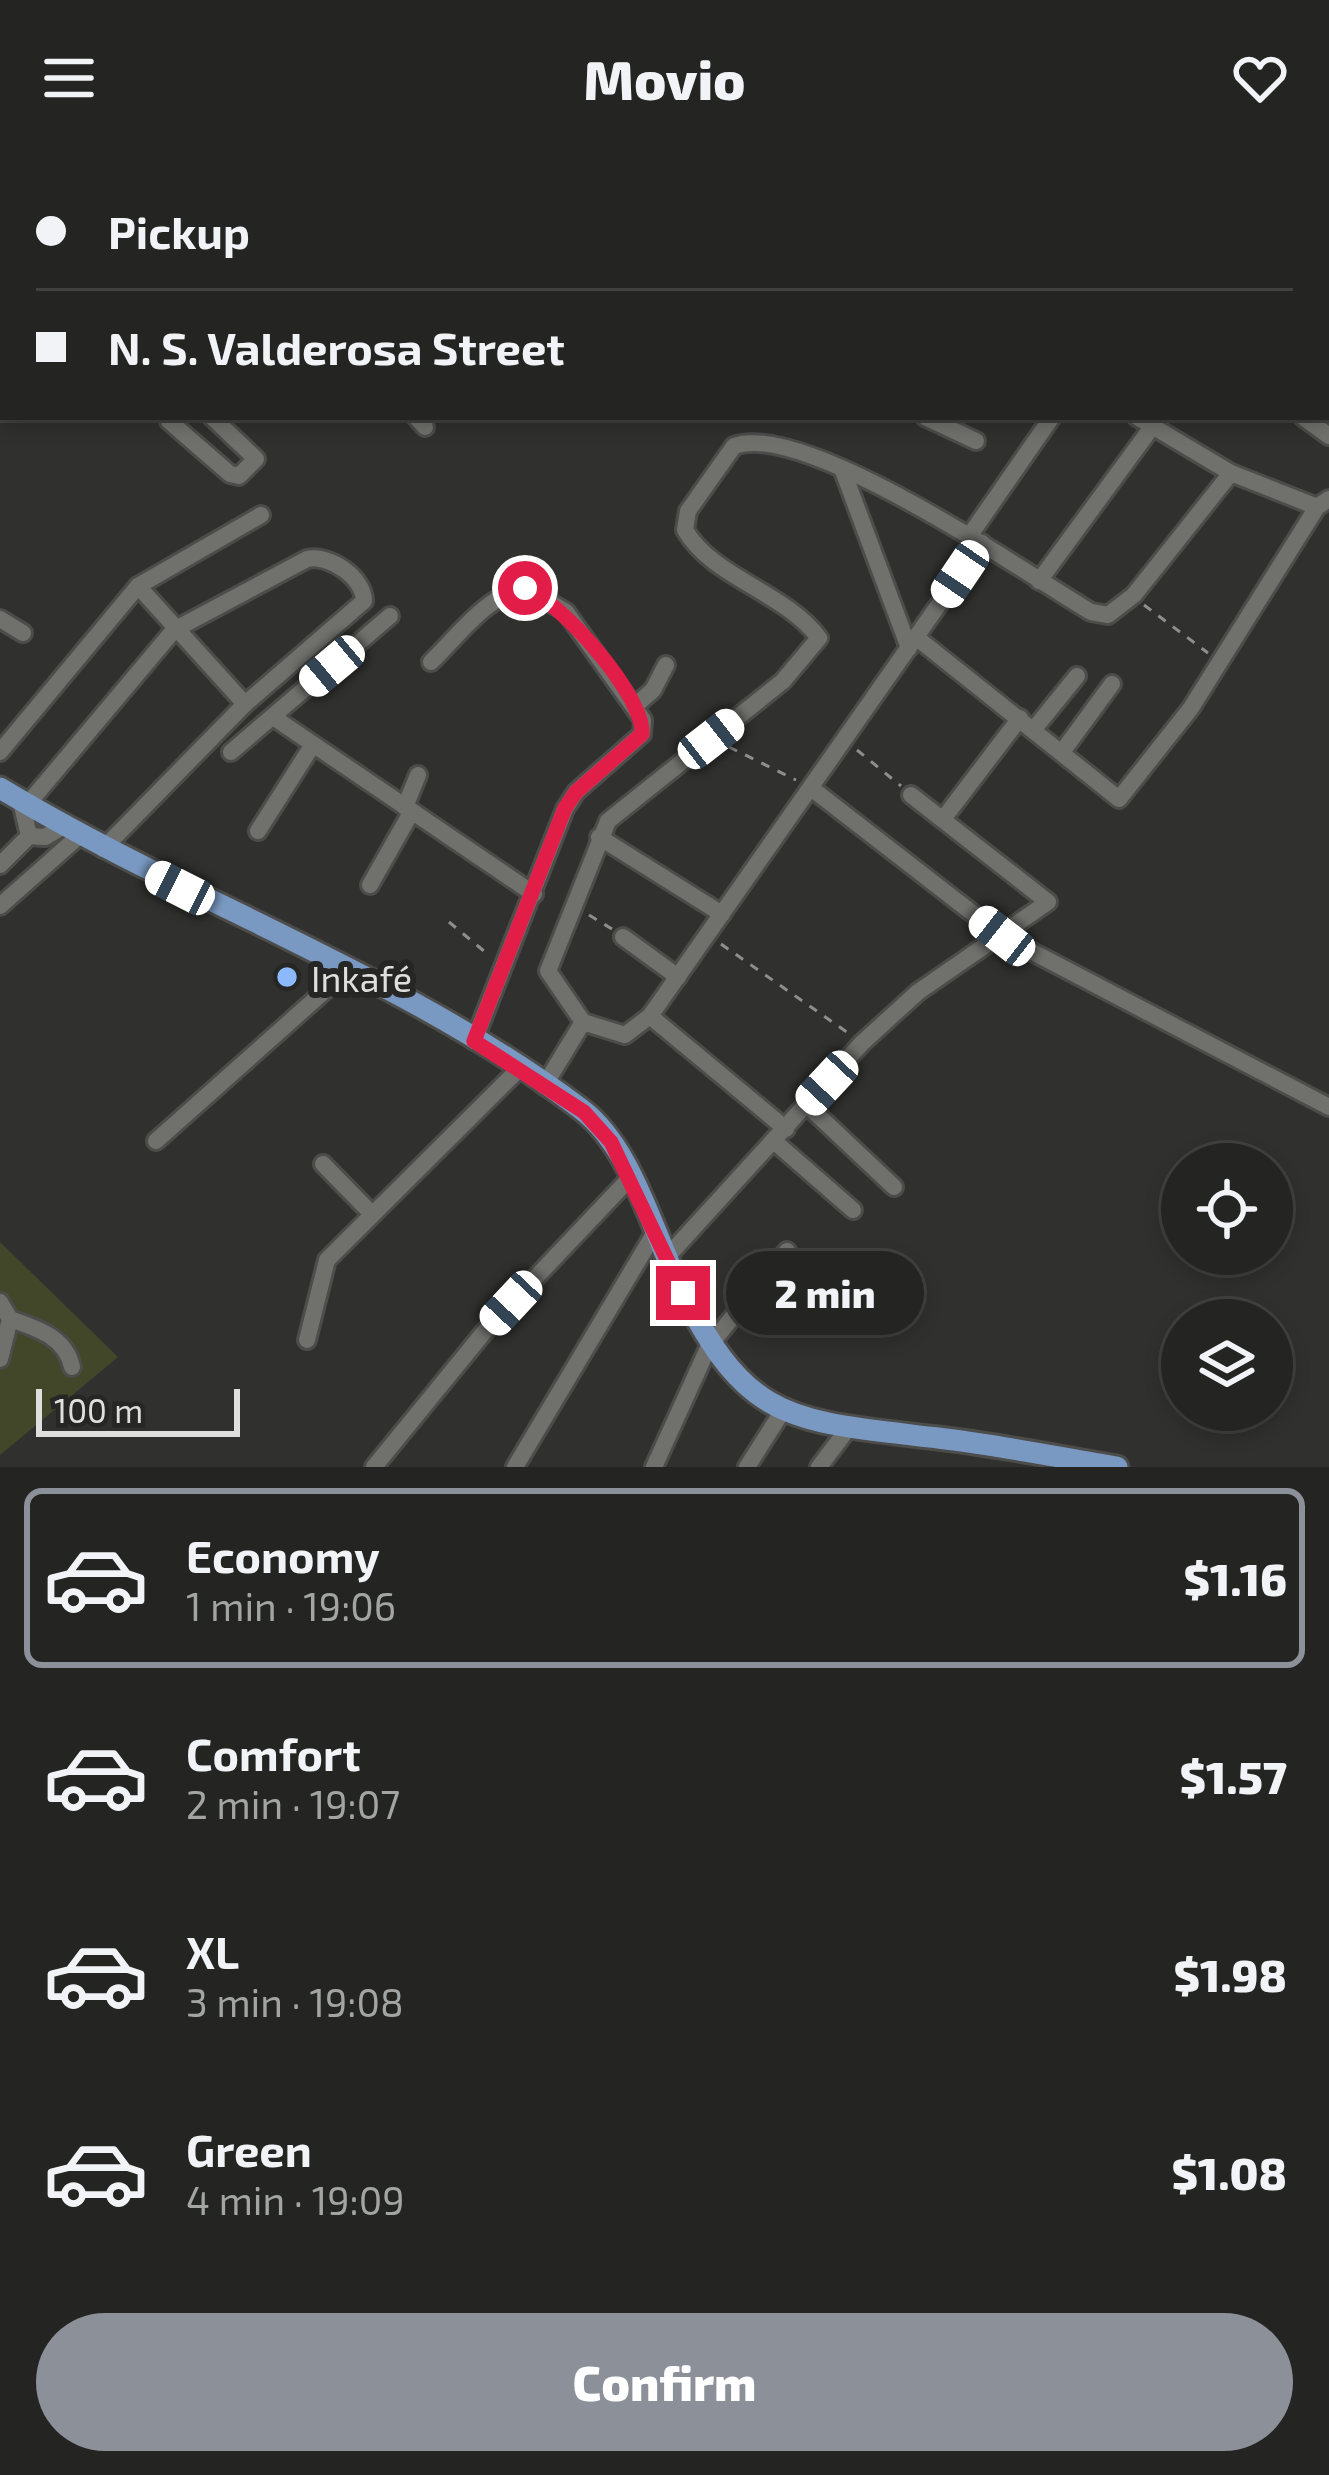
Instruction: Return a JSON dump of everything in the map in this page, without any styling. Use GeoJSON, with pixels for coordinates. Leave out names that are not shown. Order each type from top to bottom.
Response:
{"type":"FeatureCollection","features":[{"type":"Feature","properties":{"kind":"main road"},"geometry":{"type":"LineString","coordinates":[[0,788],[104,850],[349,970],[474,1041],[584,1112],[611,1142],[709,1346],[782,1412],[847,1430],[1015,1448],[1117,1467]]}},
{"type":"Feature","properties":{"kind":"street"},"geometry":{"type":"LineString","coordinates":[[169,421],[230,474],[239,476],[256,458],[215,420]]}},
{"type":"Feature","properties":{"kind":"street"},"geometry":{"type":"LineString","coordinates":[[1050,420],[976,539],[913,643],[650,1016],[625,1035],[583,1022],[548,974],[599,837],[619,808],[783,681],[819,638],[785,606],[699,548],[685,530],[688,512],[724,457],[752,440],[779,444],[976,539],[1091,611],[1108,615],[1134,595],[1231,473]]}},
{"type":"Feature","properties":{"kind":"street"},"geometry":{"type":"LineString","coordinates":[[950,422],[976,442]]}},
{"type":"Feature","properties":{"kind":"street"},"geometry":{"type":"LineString","coordinates":[[843,471],[913,643],[1027,724],[1119,799],[1179,726],[1323,503],[1231,473],[1144,422],[1039,581]]}},
{"type":"Feature","properties":{"kind":"street"},"geometry":{"type":"LineString","coordinates":[[0,752],[138,586],[261,515]]}},
{"type":"Feature","properties":{"kind":"street"},"geometry":{"type":"LineString","coordinates":[[29,836],[24,803],[174,630],[307,559],[332,560],[361,587],[364,602],[245,704],[104,850]]}},
{"type":"Feature","properties":{"kind":"street"},"geometry":{"type":"LineString","coordinates":[[138,586],[245,704]]}},
{"type":"Feature","properties":{"kind":"street"},"geometry":{"type":"LineString","coordinates":[[431,662],[509,591],[525,588],[566,612],[635,706],[642,734],[571,798],[474,1041]]}},
{"type":"Feature","properties":{"kind":"street"},"geometry":{"type":"LineString","coordinates":[[231,752],[390,616]]}},
{"type":"Feature","properties":{"kind":"street"},"geometry":{"type":"LineString","coordinates":[[0,619],[22,633]]}},
{"type":"Feature","properties":{"kind":"street"},"geometry":{"type":"LineString","coordinates":[[635,706],[653,690],[666,665]]}},
{"type":"Feature","properties":{"kind":"street"},"geometry":{"type":"LineString","coordinates":[[943,819],[1027,724],[1077,676]]}},
{"type":"Feature","properties":{"kind":"street"},"geometry":{"type":"LineString","coordinates":[[1062,752],[1112,684]]}},
{"type":"Feature","properties":{"kind":"street"},"geometry":{"type":"LineString","coordinates":[[273,717],[534,894]]}},
{"type":"Feature","properties":{"kind":"street"},"geometry":{"type":"LineString","coordinates":[[258,831],[312,746]]}},
{"type":"Feature","properties":{"kind":"street"},"geometry":{"type":"LineString","coordinates":[[370,885],[409,809],[418,775]]}},
{"type":"Feature","properties":{"kind":"street"},"geometry":{"type":"LineString","coordinates":[[811,788],[1002,936],[1329,1107]]}},
{"type":"Feature","properties":{"kind":"street"},"geometry":{"type":"LineString","coordinates":[[666,1258],[862,1043],[918,992],[1002,936],[1048,898],[911,795]]}},
{"type":"Feature","properties":{"kind":"street"},"geometry":{"type":"LineString","coordinates":[[0,865],[29,836],[70,832]]}},
{"type":"Feature","properties":{"kind":"street"},"geometry":{"type":"LineString","coordinates":[[0,906],[70,832]]}},
{"type":"Feature","properties":{"kind":"street"},"geometry":{"type":"LineString","coordinates":[[599,837],[722,914]]}},
{"type":"Feature","properties":{"kind":"street"},"geometry":{"type":"LineString","coordinates":[[623,937],[678,976]]}},
{"type":"Feature","properties":{"kind":"street"},"geometry":{"type":"LineString","coordinates":[[156,1141],[349,970]]}},
{"type":"Feature","properties":{"kind":"street"},"geometry":{"type":"LineString","coordinates":[[650,1016],[780,1135],[853,1210]]}},
{"type":"Feature","properties":{"kind":"street"},"geometry":{"type":"LineString","coordinates":[[544,1086],[583,1022]]}},
{"type":"Feature","properties":{"kind":"street"},"geometry":{"type":"LineString","coordinates":[[307,1340],[327,1261],[370,1212],[518,1070]]}},
{"type":"Feature","properties":{"kind":"street"},"geometry":{"type":"LineString","coordinates":[[807,1105],[894,1186]]}},
{"type":"Feature","properties":{"kind":"street"},"geometry":{"type":"LineString","coordinates":[[323,1164],[370,1212]]}},
{"type":"Feature","properties":{"kind":"street"},"geometry":{"type":"LineString","coordinates":[[374,1467],[484,1331],[629,1178]]}},
{"type":"Feature","properties":{"kind":"street"},"geometry":{"type":"LineString","coordinates":[[515,1467],[654,1234]]}},
{"type":"Feature","properties":{"kind":"street"},"geometry":{"type":"LineString","coordinates":[[654,1467],[709,1346],[787,1251]]}},
{"type":"Feature","properties":{"kind":"street"},"geometry":{"type":"LineString","coordinates":[[0,1302],[10,1318],[64,1347],[72,1367]]}},
{"type":"Feature","properties":{"kind":"street"},"geometry":{"type":"LineString","coordinates":[[0,1359],[10,1318]]}},
{"type":"Feature","properties":{"kind":"street"},"geometry":{"type":"LineString","coordinates":[[747,1467],[782,1412]]}},
{"type":"Feature","properties":{"kind":"street"},"geometry":{"type":"LineString","coordinates":[[819,1467],[847,1430]]}},
{"type":"Feature","properties":{"kind":"path"},"geometry":{"type":"LineString","coordinates":[[1134,595],[1184,639],[1220,661]]}},
{"type":"Feature","properties":{"kind":"path"},"geometry":{"type":"LineString","coordinates":[[711,739],[811,788]]}},
{"type":"Feature","properties":{"kind":"path"},"geometry":{"type":"LineString","coordinates":[[845,740],[911,795]]}},
{"type":"Feature","properties":{"kind":"path"},"geometry":{"type":"LineString","coordinates":[[573,904],[623,937]]}},
{"type":"Feature","properties":{"kind":"path"},"geometry":{"type":"LineString","coordinates":[[449,922],[501,964]]}},
{"type":"Feature","properties":{"kind":"path"},"geometry":{"type":"LineString","coordinates":[[708,935],[862,1043]]}},
{"type":"Feature","properties":{"kind":"green space"},"geometry":{"type":"Polygon","coordinates":[[[0,1242],[118,1357],[0,1455],[0,1242]]]}},
{"type":"Feature","properties":{"kind":"place","name":"Inkafé"},"geometry":{"type":"Point","coordinates":[287,977]}},
{"type":"Feature","properties":{"kind":"route"},"geometry":{"type":"LineString","coordinates":[[525,588],[566,612],[635,706],[643,720],[642,734],[585,783],[565,808],[474,1041],[584,1112],[611,1142],[683,1293]]}}]}
